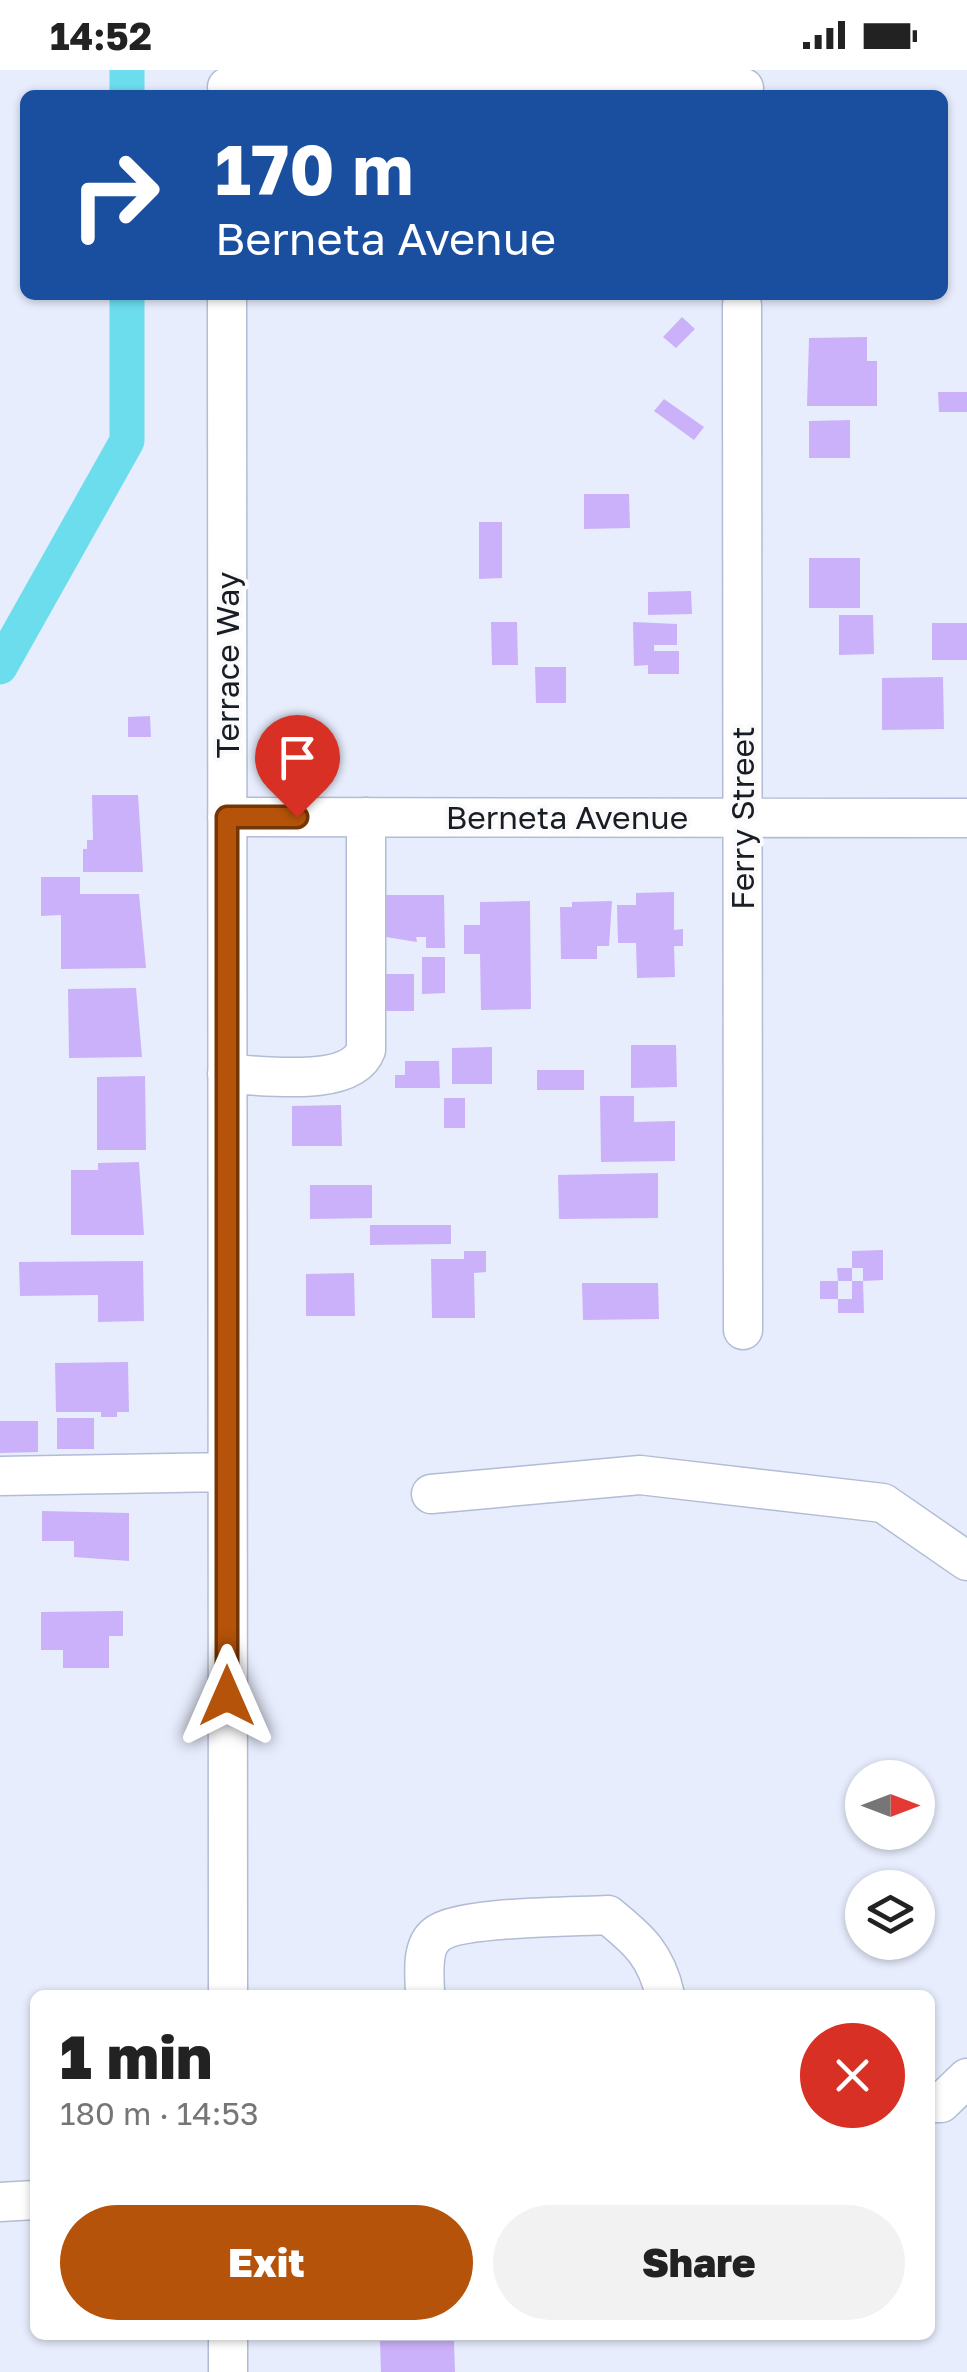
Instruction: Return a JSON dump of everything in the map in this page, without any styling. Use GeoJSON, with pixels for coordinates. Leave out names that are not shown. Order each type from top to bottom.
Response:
{"type":"FeatureCollection","features":[{"type":"Feature","properties":{"kind":"street"},"geometry":{"type":"LineString","coordinates":[[226,84],[744,88]]}},
{"type":"Feature","properties":{"kind":"street","name":"Terrace Way"},"geometry":{"type":"LineString","coordinates":[[227,300],[228,1990]]}},
{"type":"Feature","properties":{"kind":"street","name":"Ferry Street"},"geometry":{"type":"LineString","coordinates":[[742,305],[743,1330]]}},
{"type":"Feature","properties":{"kind":"street","name":"Berneta Avenue"},"geometry":{"type":"LineString","coordinates":[[227,817],[967,818]]}},
{"type":"Feature","properties":{"kind":"street"},"geometry":{"type":"LineString","coordinates":[[227,1074],[323,1076],[340,1074],[362,1061],[366,1050],[366,817]]}},
{"type":"Feature","properties":{"kind":"street"},"geometry":{"type":"LineString","coordinates":[[0,1476],[227,1472]]}},
{"type":"Feature","properties":{"kind":"street"},"geometry":{"type":"LineString","coordinates":[[431,1494],[640,1474],[883,1503],[967,1561]]}},
{"type":"Feature","properties":{"kind":"street"},"geometry":{"type":"LineString","coordinates":[[424,1990],[426,1950],[436,1934],[460,1924],[608,1916],[643,1943],[658,1965],[664,1990]]}},
{"type":"Feature","properties":{"kind":"street"},"geometry":{"type":"LineString","coordinates":[[935,2103],[940,2103],[967,2078]]}},
{"type":"Feature","properties":{"kind":"street"},"geometry":{"type":"LineString","coordinates":[[0,2202],[30,2200]]}},
{"type":"Feature","properties":{"kind":"street"},"geometry":{"type":"LineString","coordinates":[[228,2340],[228,2372]]}},
{"type":"Feature","properties":{"kind":"building"},"geometry":{"type":"Polygon","coordinates":[[[682,317],[695,329],[676,348],[663,337],[682,317]]]}},
{"type":"Feature","properties":{"kind":"building"},"geometry":{"type":"Polygon","coordinates":[[[867,337],[867,361],[877,361],[877,406],[807,406],[809,338],[867,337]]]}},
{"type":"Feature","properties":{"kind":"building"},"geometry":{"type":"Polygon","coordinates":[[[938,392],[967,392],[967,412],[939,412],[938,392]]]}},
{"type":"Feature","properties":{"kind":"building"},"geometry":{"type":"Polygon","coordinates":[[[664,399],[704,427],[694,440],[654,411],[664,399]]]}},
{"type":"Feature","properties":{"kind":"building"},"geometry":{"type":"Polygon","coordinates":[[[850,420],[850,458],[809,458],[809,421],[850,420]]]}},
{"type":"Feature","properties":{"kind":"building"},"geometry":{"type":"Polygon","coordinates":[[[584,494],[629,494],[630,528],[584,529],[584,494]]]}},
{"type":"Feature","properties":{"kind":"building"},"geometry":{"type":"Polygon","coordinates":[[[479,522],[502,522],[502,578],[479,579],[479,522]]]}},
{"type":"Feature","properties":{"kind":"building"},"geometry":{"type":"Polygon","coordinates":[[[809,558],[860,558],[860,608],[809,608],[809,558]]]}},
{"type":"Feature","properties":{"kind":"building"},"geometry":{"type":"Polygon","coordinates":[[[691,591],[692,614],[648,615],[648,592],[691,591]]]}},
{"type":"Feature","properties":{"kind":"building"},"geometry":{"type":"Polygon","coordinates":[[[839,615],[873,615],[874,654],[839,655],[839,615]]]}},
{"type":"Feature","properties":{"kind":"building"},"geometry":{"type":"Polygon","coordinates":[[[491,622],[517,622],[518,665],[492,665],[491,622]]]}},
{"type":"Feature","properties":{"kind":"building"},"geometry":{"type":"Polygon","coordinates":[[[633,622],[677,624],[677,645],[654,645],[654,651],[679,651],[679,674],[648,674],[648,665],[634,666],[633,622]]]}},
{"type":"Feature","properties":{"kind":"building"},"geometry":{"type":"Polygon","coordinates":[[[932,623],[967,623],[967,660],[932,660],[932,623]]]}},
{"type":"Feature","properties":{"kind":"building"},"geometry":{"type":"Polygon","coordinates":[[[535,667],[566,667],[566,703],[536,703],[535,667]]]}},
{"type":"Feature","properties":{"kind":"building"},"geometry":{"type":"Polygon","coordinates":[[[943,677],[944,729],[882,730],[882,678],[943,677]]]}},
{"type":"Feature","properties":{"kind":"building"},"geometry":{"type":"Polygon","coordinates":[[[150,716],[151,737],[128,737],[128,717],[150,716]]]}},
{"type":"Feature","properties":{"kind":"building"},"geometry":{"type":"Polygon","coordinates":[[[92,795],[138,795],[143,872],[83,872],[83,849],[87,849],[87,840],[93,840],[92,795]]]}},
{"type":"Feature","properties":{"kind":"building"},"geometry":{"type":"Polygon","coordinates":[[[41,877],[80,877],[80,894],[139,894],[146,968],[61,969],[61,915],[41,916],[41,877]]]}},
{"type":"Feature","properties":{"kind":"building"},"geometry":{"type":"Polygon","coordinates":[[[674,892],[674,930],[683,929],[683,946],[674,946],[675,977],[637,978],[636,943],[618,943],[617,905],[636,905],[636,893],[674,892]]]}},
{"type":"Feature","properties":{"kind":"building"},"geometry":{"type":"Polygon","coordinates":[[[385,895],[444,895],[445,948],[426,948],[426,937],[416,937],[417,942],[386,937],[385,895]]]}},
{"type":"Feature","properties":{"kind":"building"},"geometry":{"type":"Polygon","coordinates":[[[530,901],[531,1009],[481,1010],[480,954],[464,954],[464,925],[480,925],[480,902],[530,901]]]}},
{"type":"Feature","properties":{"kind":"building"},"geometry":{"type":"Polygon","coordinates":[[[612,901],[609,946],[597,946],[597,959],[561,959],[560,907],[572,907],[572,902],[612,901]]]}},
{"type":"Feature","properties":{"kind":"building"},"geometry":{"type":"Polygon","coordinates":[[[422,957],[445,957],[445,993],[422,994],[422,957]]]}},
{"type":"Feature","properties":{"kind":"building"},"geometry":{"type":"Polygon","coordinates":[[[386,974],[414,974],[414,1011],[386,1011],[386,974]]]}},
{"type":"Feature","properties":{"kind":"building"},"geometry":{"type":"Polygon","coordinates":[[[136,988],[142,1057],[69,1058],[68,989],[136,988]]]}},
{"type":"Feature","properties":{"kind":"building"},"geometry":{"type":"Polygon","coordinates":[[[631,1045],[676,1045],[677,1087],[631,1088],[631,1045]]]}},
{"type":"Feature","properties":{"kind":"building"},"geometry":{"type":"Polygon","coordinates":[[[492,1047],[492,1084],[452,1084],[452,1048],[492,1047]]]}},
{"type":"Feature","properties":{"kind":"building"},"geometry":{"type":"Polygon","coordinates":[[[405,1061],[439,1061],[440,1088],[395,1088],[395,1075],[405,1075],[405,1061]]]}},
{"type":"Feature","properties":{"kind":"building"},"geometry":{"type":"Polygon","coordinates":[[[537,1070],[584,1070],[584,1090],[537,1090],[537,1070]]]}},
{"type":"Feature","properties":{"kind":"building"},"geometry":{"type":"Polygon","coordinates":[[[145,1076],[146,1150],[97,1150],[97,1077],[145,1076]]]}},
{"type":"Feature","properties":{"kind":"building"},"geometry":{"type":"Polygon","coordinates":[[[600,1096],[634,1096],[634,1122],[675,1121],[675,1161],[601,1162],[600,1096]]]}},
{"type":"Feature","properties":{"kind":"building"},"geometry":{"type":"Polygon","coordinates":[[[444,1098],[465,1098],[465,1128],[444,1128],[444,1098]]]}},
{"type":"Feature","properties":{"kind":"building"},"geometry":{"type":"Polygon","coordinates":[[[341,1105],[342,1146],[292,1146],[292,1106],[341,1105]]]}},
{"type":"Feature","properties":{"kind":"building"},"geometry":{"type":"Polygon","coordinates":[[[139,1162],[144,1235],[71,1235],[71,1170],[98,1170],[98,1163],[139,1162]]]}},
{"type":"Feature","properties":{"kind":"building"},"geometry":{"type":"Polygon","coordinates":[[[658,1173],[658,1218],[559,1219],[558,1175],[658,1173]]]}},
{"type":"Feature","properties":{"kind":"building"},"geometry":{"type":"Polygon","coordinates":[[[310,1185],[372,1185],[372,1218],[310,1219],[310,1185]]]}},
{"type":"Feature","properties":{"kind":"building"},"geometry":{"type":"Polygon","coordinates":[[[370,1225],[451,1225],[451,1244],[370,1245],[370,1225]]]}},
{"type":"Feature","properties":{"kind":"building"},"geometry":{"type":"Polygon","coordinates":[[[883,1250],[883,1280],[863,1281],[863,1268],[852,1268],[852,1251],[883,1250]]]}},
{"type":"Feature","properties":{"kind":"building"},"geometry":{"type":"Polygon","coordinates":[[[464,1251],[486,1251],[486,1272],[474,1273],[475,1318],[432,1318],[431,1259],[464,1259],[464,1251]]]}},
{"type":"Feature","properties":{"kind":"building"},"geometry":{"type":"Polygon","coordinates":[[[143,1261],[144,1321],[98,1322],[98,1295],[20,1296],[19,1262],[143,1261]]]}},
{"type":"Feature","properties":{"kind":"building"},"geometry":{"type":"Polygon","coordinates":[[[837,1268],[852,1268],[852,1281],[838,1281],[837,1268]]]}},
{"type":"Feature","properties":{"kind":"building"},"geometry":{"type":"Polygon","coordinates":[[[354,1273],[355,1316],[306,1316],[306,1274],[354,1273]]]}},
{"type":"Feature","properties":{"kind":"building"},"geometry":{"type":"Polygon","coordinates":[[[820,1281],[838,1281],[838,1299],[820,1299],[820,1281]]]}},
{"type":"Feature","properties":{"kind":"building"},"geometry":{"type":"Polygon","coordinates":[[[852,1281],[863,1281],[864,1313],[838,1313],[838,1299],[852,1299],[852,1281]]]}},
{"type":"Feature","properties":{"kind":"building"},"geometry":{"type":"Polygon","coordinates":[[[582,1283],[658,1283],[659,1319],[583,1320],[582,1283]]]}},
{"type":"Feature","properties":{"kind":"building"},"geometry":{"type":"Polygon","coordinates":[[[128,1362],[129,1412],[101,1417],[101,1412],[56,1412],[55,1363],[128,1362]]]}},
{"type":"Feature","properties":{"kind":"building"},"geometry":{"type":"Polygon","coordinates":[[[57,1418],[94,1418],[94,1449],[57,1449],[57,1418]]]}},
{"type":"Feature","properties":{"kind":"building"},"geometry":{"type":"Polygon","coordinates":[[[0,1421],[38,1421],[38,1452],[0,1453],[0,1421]]]}},
{"type":"Feature","properties":{"kind":"building"},"geometry":{"type":"Polygon","coordinates":[[[42,1511],[129,1513],[129,1561],[74,1557],[74,1541],[42,1541],[42,1511]]]}},
{"type":"Feature","properties":{"kind":"building"},"geometry":{"type":"Polygon","coordinates":[[[123,1611],[123,1636],[109,1636],[109,1668],[63,1668],[63,1650],[41,1650],[41,1612],[123,1611]]]}},
{"type":"Feature","properties":{"kind":"building"},"geometry":{"type":"Polygon","coordinates":[[[380,2341],[454,2341],[455,2372],[381,2372],[380,2341]]]}},
{"type":"Feature","properties":{"kind":"waterway"},"geometry":{"type":"LineString","coordinates":[[127,70],[127,90]]}},
{"type":"Feature","properties":{"kind":"waterway"},"geometry":{"type":"LineString","coordinates":[[0,667],[127,441],[127,300]]}},
{"type":"Feature","properties":{"kind":"route"},"geometry":{"type":"LineString","coordinates":[[227,1696],[227,817],[297,817]]}}]}
